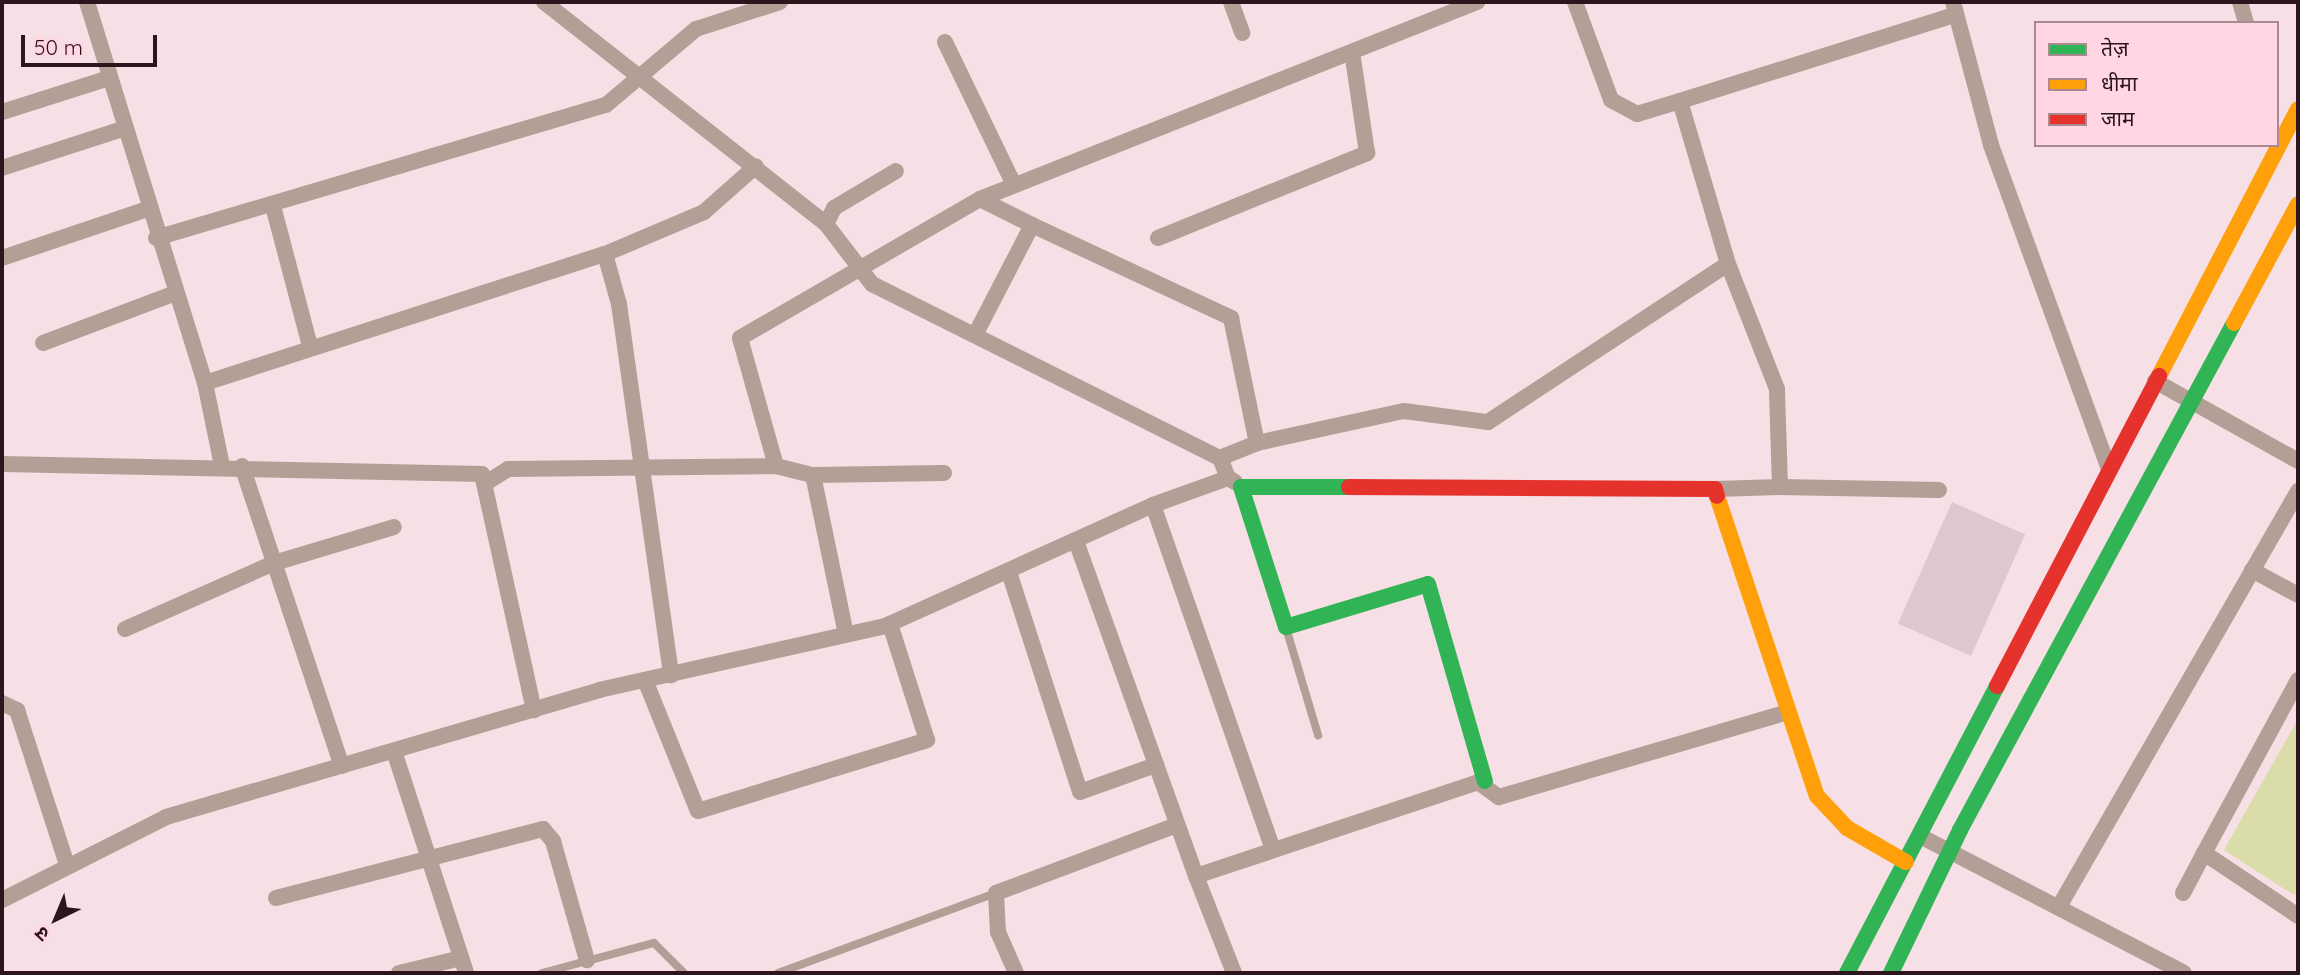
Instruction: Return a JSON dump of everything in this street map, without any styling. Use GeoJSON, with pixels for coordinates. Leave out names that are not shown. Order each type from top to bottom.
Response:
{"type":"FeatureCollection","features":[{"type":"Feature","properties":{"kind":"street"},"geometry":{"type":"LineString","coordinates":[[87,2],[156,238],[205,383],[222,466]]}},
{"type":"Feature","properties":{"kind":"street"},"geometry":{"type":"LineString","coordinates":[[544,2],[756,166],[825,224],[860,273],[975,335],[1220,458],[1235,482],[1286,627],[1428,584],[1485,781],[1499,797],[1785,713]]}},
{"type":"Feature","properties":{"kind":"street"},"geometry":{"type":"LineString","coordinates":[[156,238],[273,206],[606,105],[696,29],[753,6],[780,2]]}},
{"type":"Feature","properties":{"kind":"street"},"geometry":{"type":"LineString","coordinates":[[1231,2],[1242,33]]}},
{"type":"Feature","properties":{"kind":"street"},"geometry":{"type":"LineString","coordinates":[[776,466],[740,338],[860,273],[980,199],[1477,2]]}},
{"type":"Feature","properties":{"kind":"street"},"geometry":{"type":"LineString","coordinates":[[1574,2],[1617,105],[1637,114],[1953,8],[1991,145],[2109,470]]}},
{"type":"Feature","properties":{"kind":"street"},"geometry":{"type":"LineString","coordinates":[[2240,2],[2245,21]]}},
{"type":"Feature","properties":{"kind":"street"},"geometry":{"type":"LineString","coordinates":[[945,42],[1014,185]]}},
{"type":"Feature","properties":{"kind":"street"},"geometry":{"type":"LineString","coordinates":[[1158,238],[1367,153],[1352,52]]}},
{"type":"Feature","properties":{"kind":"street"},"geometry":{"type":"LineString","coordinates":[[2,111],[109,78]]}},
{"type":"Feature","properties":{"kind":"street"},"geometry":{"type":"LineString","coordinates":[[1680,100],[1728,264],[1777,389],[1780,488]]}},
{"type":"Feature","properties":{"kind":"street"},"geometry":{"type":"LineString","coordinates":[[2279,146],[2298,109]]}},
{"type":"Feature","properties":{"kind":"street"},"geometry":{"type":"LineString","coordinates":[[2279,117],[2286,133]]}},
{"type":"Feature","properties":{"kind":"street"},"geometry":{"type":"LineString","coordinates":[[2,168],[124,129]]}},
{"type":"Feature","properties":{"kind":"street"},"geometry":{"type":"LineString","coordinates":[[1847,973],[2279,147]]}},
{"type":"Feature","properties":{"kind":"street"},"geometry":{"type":"LineString","coordinates":[[205,383],[310,346],[605,254],[704,212],[756,166]]}},
{"type":"Feature","properties":{"kind":"street"},"geometry":{"type":"LineString","coordinates":[[825,224],[834,208],[896,171]]}},
{"type":"Feature","properties":{"kind":"street"},"geometry":{"type":"LineString","coordinates":[[980,199],[1231,318],[1257,443]]}},
{"type":"Feature","properties":{"kind":"street"},"geometry":{"type":"LineString","coordinates":[[1891,973],[1951,849],[2194,403],[2298,204]]}},
{"type":"Feature","properties":{"kind":"street"},"geometry":{"type":"LineString","coordinates":[[273,206],[310,346]]}},
{"type":"Feature","properties":{"kind":"street"},"geometry":{"type":"LineString","coordinates":[[2,258],[148,208]]}},
{"type":"Feature","properties":{"kind":"street"},"geometry":{"type":"LineString","coordinates":[[975,335],[1032,225]]}},
{"type":"Feature","properties":{"kind":"street"},"geometry":{"type":"LineString","coordinates":[[605,254],[619,304],[671,675]]}},
{"type":"Feature","properties":{"kind":"street"},"geometry":{"type":"LineString","coordinates":[[1220,458],[1257,443],[1404,411],[1488,422],[1728,264]]}},
{"type":"Feature","properties":{"kind":"street"},"geometry":{"type":"LineString","coordinates":[[43,343],[174,293]]}},
{"type":"Feature","properties":{"kind":"street"},"geometry":{"type":"LineString","coordinates":[[2155,381],[2298,461]]}},
{"type":"Feature","properties":{"kind":"street"},"geometry":{"type":"LineString","coordinates":[[2,464],[471,470],[489,481],[534,710]]}},
{"type":"Feature","properties":{"kind":"street"},"geometry":{"type":"LineString","coordinates":[[242,466],[342,766]]}},
{"type":"Feature","properties":{"kind":"street"},"geometry":{"type":"LineString","coordinates":[[489,481],[508,469],[643,471],[776,466],[813,475],[944,473]]}},
{"type":"Feature","properties":{"kind":"street"},"geometry":{"type":"LineString","coordinates":[[813,475],[846,635]]}},
{"type":"Feature","properties":{"kind":"street"},"geometry":{"type":"LineString","coordinates":[[2,900],[166,817],[645,680],[890,624],[1153,505],[1235,482],[1939,490]]}},
{"type":"Feature","properties":{"kind":"street"},"geometry":{"type":"LineString","coordinates":[[1715,489],[1732,526],[1785,713],[1806,773],[1829,812],[1906,862]]}},
{"type":"Feature","properties":{"kind":"street"},"geometry":{"type":"LineString","coordinates":[[2060,905],[2298,491]]}},
{"type":"Feature","properties":{"kind":"street"},"geometry":{"type":"LineString","coordinates":[[1153,505],[1273,849]]}},
{"type":"Feature","properties":{"kind":"street"},"geometry":{"type":"LineString","coordinates":[[125,629],[274,563],[394,527]]}},
{"type":"Feature","properties":{"kind":"street"},"geometry":{"type":"LineString","coordinates":[[1076,541],[1177,825],[1234,973]]}},
{"type":"Feature","properties":{"kind":"street"},"geometry":{"type":"LineString","coordinates":[[2252,570],[2298,595]]}},
{"type":"Feature","properties":{"kind":"street"},"geometry":{"type":"LineString","coordinates":[[1009,572],[1080,792],[1156,765]]}},
{"type":"Feature","properties":{"kind":"street"},"geometry":{"type":"LineString","coordinates":[[645,680],[698,811],[927,740],[890,624]]}},
{"type":"Feature","properties":{"kind":"street"},"geometry":{"type":"LineString","coordinates":[[2183,893],[2293,704],[2298,680]]}},
{"type":"Feature","properties":{"kind":"street"},"geometry":{"type":"LineString","coordinates":[[2,703],[17,710],[67,865]]}},
{"type":"Feature","properties":{"kind":"street"},"geometry":{"type":"LineString","coordinates":[[394,751],[463,965],[399,973]]}},
{"type":"Feature","properties":{"kind":"street"},"geometry":{"type":"LineString","coordinates":[[1196,876],[1485,781]]}},
{"type":"Feature","properties":{"kind":"street"},"geometry":{"type":"LineString","coordinates":[[1016,973],[998,932],[996,893],[1177,825]]}},
{"type":"Feature","properties":{"kind":"street"},"geometry":{"type":"LineString","coordinates":[[276,898],[542,829],[553,841],[587,960]]}},
{"type":"Feature","properties":{"kind":"street"},"geometry":{"type":"LineString","coordinates":[[1920,836],[2060,905],[2184,973]]}},
{"type":"Feature","properties":{"kind":"street"},"geometry":{"type":"LineString","coordinates":[[2204,853],[2297,912]]}},
{"type":"Feature","properties":{"kind":"lane"},"geometry":{"type":"LineString","coordinates":[[1286,627],[1318,735]]}},
{"type":"Feature","properties":{"kind":"lane"},"geometry":{"type":"LineString","coordinates":[[778,973],[996,893]]}},
{"type":"Feature","properties":{"kind":"lane"},"geometry":{"type":"LineString","coordinates":[[542,973],[654,943],[684,973]]}},
{"type":"Feature","properties":{"kind":"green space"},"geometry":{"type":"Polygon","coordinates":[[[2298,719],[2298,890],[2294,895],[2224,850],[2298,719]]]}},
{"type":"Feature","properties":{"kind":"building"},"geometry":{"type":"Polygon","coordinates":[[[1952,502],[2025,535],[1971,656],[1898,624],[1952,502]]]}},
{"type":"Feature","properties":{"kind":"traffic: fast"},"geometry":{"type":"LineString","coordinates":[[1891,973],[1960,830],[2234,323]]}},
{"type":"Feature","properties":{"kind":"traffic: fast"},"geometry":{"type":"LineString","coordinates":[[1349,487],[1241,487],[1286,627],[1428,584],[1485,781]]}},
{"type":"Feature","properties":{"kind":"traffic: fast"},"geometry":{"type":"LineString","coordinates":[[1847,973],[1997,686]]}},
{"type":"Feature","properties":{"kind":"traffic: slow"},"geometry":{"type":"LineString","coordinates":[[2279,145],[2298,109]]}},
{"type":"Feature","properties":{"kind":"traffic: slow"},"geometry":{"type":"LineString","coordinates":[[2159,376],[2278,147]]}},
{"type":"Feature","properties":{"kind":"traffic: slow"},"geometry":{"type":"LineString","coordinates":[[2234,323],[2298,204]]}},
{"type":"Feature","properties":{"kind":"traffic: slow"},"geometry":{"type":"LineString","coordinates":[[1717,496],[1817,796],[1847,828],[1906,862]]}},
{"type":"Feature","properties":{"kind":"traffic: jam"},"geometry":{"type":"LineString","coordinates":[[1997,686],[2159,376]]}},
{"type":"Feature","properties":{"kind":"traffic: jam"},"geometry":{"type":"LineString","coordinates":[[1349,487],[1715,489],[1717,496]]}}]}
